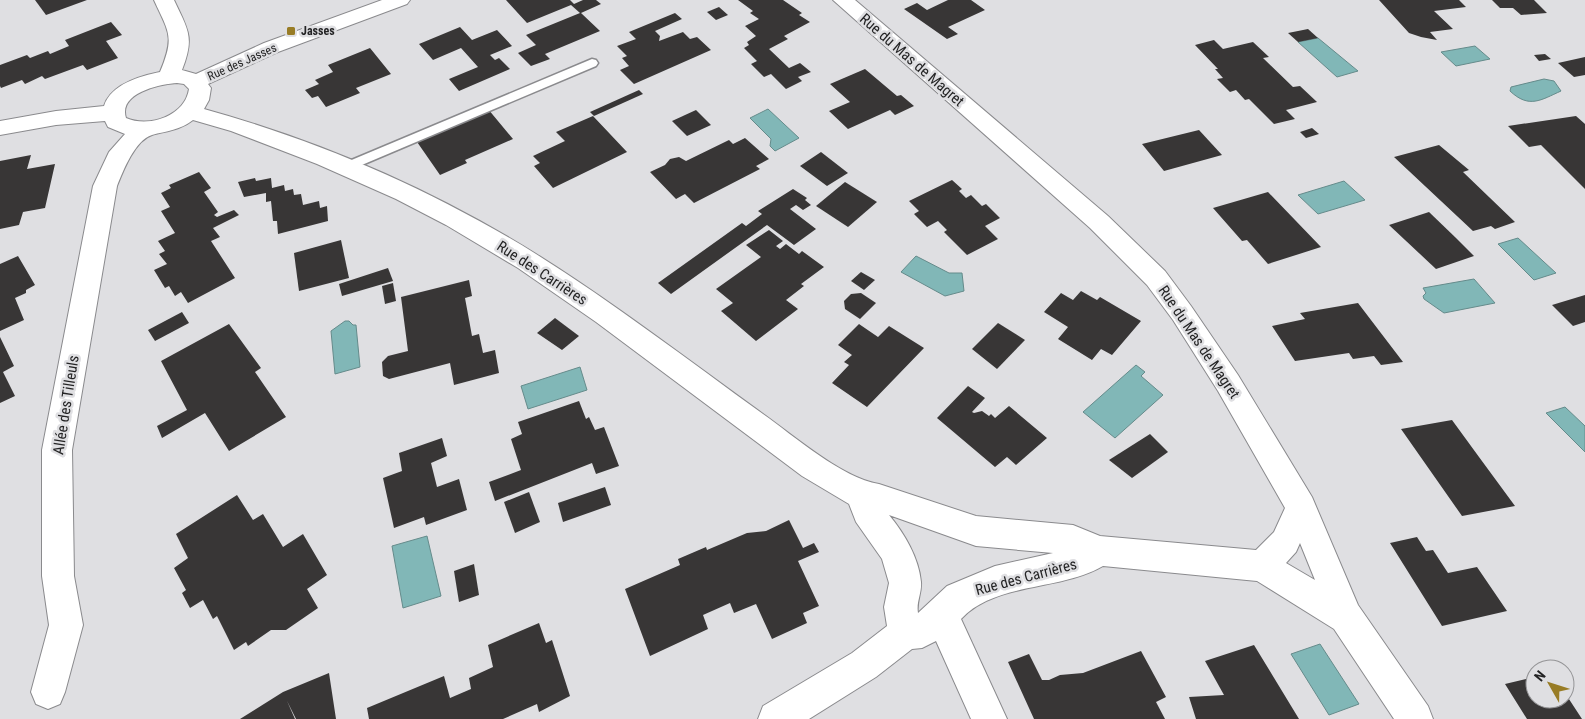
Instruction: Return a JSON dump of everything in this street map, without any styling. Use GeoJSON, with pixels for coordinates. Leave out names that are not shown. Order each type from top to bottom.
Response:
{"type":"FeatureCollection","features":[{"type":"Feature","properties":{"kind":"street"},"geometry":{"type":"LineString","coordinates":[[164,0],[180,34],[178,54],[169,76]]}},
{"type":"Feature","properties":{"kind":"street","name":"Rue des Jasses"},"geometry":{"type":"LineString","coordinates":[[196,82],[268,49],[400,0]]}},
{"type":"Feature","properties":{"kind":"street","name":"Rue du Mas de Magret"},"geometry":{"type":"LineString","coordinates":[[843,0],[1099,222],[1156,278],[1182,313],[1228,383],[1301,507],[1346,617],[1415,719]]}},
{"type":"Feature","properties":{"kind":"street"},"geometry":{"type":"LineString","coordinates":[[169,76],[185,77],[196,82],[200,88],[201,96],[190,112],[168,124],[142,130],[120,125],[116,122],[112,113],[114,106],[126,92],[146,82],[169,76]]}},
{"type":"Feature","properties":{"kind":"street","name":"Rue des Carrières"},"geometry":{"type":"LineString","coordinates":[[190,112],[260,133],[346,167],[455,219],[527,261],[813,467],[861,495],[878,498],[976,531],[1073,540],[1100,551],[1262,566],[1346,617]]}},
{"type":"Feature","properties":{"kind":"street"},"geometry":{"type":"LineString","coordinates":[[0,128],[56,118],[112,113]]}},
{"type":"Feature","properties":{"kind":"street","name":"Allée des Tilleuls"},"geometry":{"type":"LineString","coordinates":[[48,692],[66,625],[58,576],[57,450],[105,186],[120,152],[142,130]]}},
{"type":"Feature","properties":{"kind":"street"},"geometry":{"type":"LineString","coordinates":[[776,719],[864,665],[905,633],[900,607],[905,583],[897,554],[884,533],[866,512],[861,495]]}},
{"type":"Feature","properties":{"kind":"street"},"geometry":{"type":"LineString","coordinates":[[1262,566],[1285,542],[1301,507]]}},
{"type":"Feature","properties":{"kind":"street","name":"Rue des Carrières"},"geometry":{"type":"LineString","coordinates":[[905,633],[922,631],[942,615],[958,597],[995,582],[1083,561],[1100,551]]}},
{"type":"Feature","properties":{"kind":"street"},"geometry":{"type":"LineString","coordinates":[[942,615],[989,719]]}},
{"type":"Feature","properties":{"kind":"lane"},"geometry":{"type":"LineString","coordinates":[[346,167],[592,64]]}},
{"type":"Feature","properties":{"kind":"water"},"geometry":{"type":"Polygon","coordinates":[[[1318,38],[1358,71],[1337,77],[1298,42],[1318,38]]]}},
{"type":"Feature","properties":{"kind":"water"},"geometry":{"type":"Polygon","coordinates":[[[1475,46],[1490,59],[1456,66],[1441,52],[1475,46]]]}},
{"type":"Feature","properties":{"kind":"water"},"geometry":{"type":"Polygon","coordinates":[[[1544,79],[1554,81],[1561,91],[1541,100],[1529,101],[1517,97],[1510,91],[1511,87],[1544,79]]]}},
{"type":"Feature","properties":{"kind":"water"},"geometry":{"type":"Polygon","coordinates":[[[768,109],[799,138],[775,151],[770,146],[771,139],[750,118],[768,109]]]}},
{"type":"Feature","properties":{"kind":"water"},"geometry":{"type":"Polygon","coordinates":[[[1344,181],[1365,200],[1318,214],[1298,195],[1344,181]]]}},
{"type":"Feature","properties":{"kind":"water"},"geometry":{"type":"Polygon","coordinates":[[[1518,238],[1556,273],[1534,280],[1498,244],[1518,238]]]}},
{"type":"Feature","properties":{"kind":"water"},"geometry":{"type":"Polygon","coordinates":[[[916,256],[949,273],[962,273],[964,291],[945,296],[901,272],[916,256]]]}},
{"type":"Feature","properties":{"kind":"water"},"geometry":{"type":"Polygon","coordinates":[[[1474,279],[1495,303],[1444,313],[1424,299],[1423,296],[1426,293],[1423,288],[1474,279]]]}},
{"type":"Feature","properties":{"kind":"water"},"geometry":{"type":"Polygon","coordinates":[[[345,321],[356,325],[360,367],[335,374],[331,331],[345,321]]]}},
{"type":"Feature","properties":{"kind":"water"},"geometry":{"type":"Polygon","coordinates":[[[1136,365],[1145,372],[1141,376],[1163,395],[1115,438],[1083,412],[1136,365]]]}},
{"type":"Feature","properties":{"kind":"water"},"geometry":{"type":"Polygon","coordinates":[[[580,367],[587,390],[528,409],[521,386],[580,367]]]}},
{"type":"Feature","properties":{"kind":"water"},"geometry":{"type":"Polygon","coordinates":[[[1565,407],[1585,426],[1585,452],[1546,413],[1565,407]]]}},
{"type":"Feature","properties":{"kind":"water"},"geometry":{"type":"Polygon","coordinates":[[[427,536],[441,596],[403,608],[392,546],[427,536]]]}},
{"type":"Feature","properties":{"kind":"water"},"geometry":{"type":"Polygon","coordinates":[[[1320,644],[1359,704],[1329,715],[1291,654],[1320,644]]]}},
{"type":"Feature","properties":{"kind":"building"},"geometry":{"type":"Polygon","coordinates":[[[35,0],[87,0],[46,15],[35,0]]]}},
{"type":"Feature","properties":{"kind":"building"},"geometry":{"type":"Polygon","coordinates":[[[506,0],[570,0],[574,4],[583,0],[596,0],[601,4],[581,13],[600,31],[545,54],[550,59],[531,66],[518,53],[536,45],[526,35],[580,13],[571,5],[527,23],[506,0]]]}},
{"type":"Feature","properties":{"kind":"building"},"geometry":{"type":"Polygon","coordinates":[[[738,0],[783,0],[802,13],[799,15],[810,22],[784,36],[788,39],[769,49],[789,68],[800,63],[811,72],[798,77],[802,81],[786,89],[771,74],[764,77],[751,64],[757,61],[744,48],[749,45],[747,42],[756,36],[745,26],[759,19],[750,13],[753,11],[738,0]]]}},
{"type":"Feature","properties":{"kind":"building"},"geometry":{"type":"Polygon","coordinates":[[[948,0],[971,0],[985,10],[948,27],[958,34],[947,39],[904,9],[917,3],[927,10],[948,0]]]}},
{"type":"Feature","properties":{"kind":"building"},"geometry":{"type":"Polygon","coordinates":[[[1379,0],[1459,0],[1466,7],[1434,11],[1453,29],[1430,32],[1437,40],[1409,33],[1379,0]]]}},
{"type":"Feature","properties":{"kind":"building"},"geometry":{"type":"Polygon","coordinates":[[[1492,0],[1534,0],[1547,13],[1521,15],[1513,8],[1500,8],[1492,0]]]}},
{"type":"Feature","properties":{"kind":"building"},"geometry":{"type":"Polygon","coordinates":[[[719,7],[728,15],[716,20],[707,12],[719,7]]]}},
{"type":"Feature","properties":{"kind":"building"},"geometry":{"type":"Polygon","coordinates":[[[675,13],[682,19],[655,31],[660,36],[659,41],[683,32],[690,39],[697,37],[711,50],[634,84],[620,70],[629,66],[622,58],[627,56],[617,46],[636,39],[629,32],[675,13]]]}},
{"type":"Feature","properties":{"kind":"building"},"geometry":{"type":"Polygon","coordinates":[[[111,22],[122,35],[106,41],[118,58],[87,70],[83,65],[45,79],[42,76],[25,84],[22,80],[1,88],[0,65],[27,55],[30,58],[48,51],[50,54],[69,46],[65,40],[111,22]]]}},
{"type":"Feature","properties":{"kind":"building"},"geometry":{"type":"Polygon","coordinates":[[[460,27],[472,40],[497,30],[512,46],[490,55],[495,60],[499,58],[510,69],[459,91],[449,79],[478,67],[461,48],[433,60],[419,44],[460,27]]]}},
{"type":"Feature","properties":{"kind":"building"},"geometry":{"type":"Polygon","coordinates":[[[1308,29],[1318,38],[1298,42],[1288,33],[1308,29]]]}},
{"type":"Feature","properties":{"kind":"building"},"geometry":{"type":"Polygon","coordinates":[[[1214,40],[1223,49],[1253,42],[1269,57],[1263,58],[1293,87],[1300,86],[1317,102],[1286,110],[1295,119],[1274,124],[1249,99],[1245,100],[1236,90],[1230,92],[1217,79],[1223,78],[1215,69],[1218,69],[1195,45],[1214,40]]]}},
{"type":"Feature","properties":{"kind":"building"},"geometry":{"type":"Polygon","coordinates":[[[370,48],[391,74],[356,88],[360,93],[326,107],[318,96],[312,98],[305,90],[319,84],[315,80],[333,72],[328,65],[370,48]]]}},
{"type":"Feature","properties":{"kind":"building"},"geometry":{"type":"Polygon","coordinates":[[[1545,54],[1551,59],[1539,61],[1534,55],[1545,54]]]}},
{"type":"Feature","properties":{"kind":"building"},"geometry":{"type":"Polygon","coordinates":[[[1585,57],[1585,75],[1574,77],[1558,63],[1585,57]]]}},
{"type":"Feature","properties":{"kind":"building"},"geometry":{"type":"Polygon","coordinates":[[[865,69],[897,96],[901,95],[914,106],[895,115],[890,110],[848,129],[829,111],[850,102],[830,84],[865,69]]]}},
{"type":"Feature","properties":{"kind":"building"},"geometry":{"type":"Polygon","coordinates":[[[639,90],[643,94],[594,116],[590,112],[639,90]]]}},
{"type":"Feature","properties":{"kind":"building"},"geometry":{"type":"Polygon","coordinates":[[[488,109],[513,139],[465,160],[467,163],[440,175],[415,139],[488,109]]]}},
{"type":"Feature","properties":{"kind":"building"},"geometry":{"type":"Polygon","coordinates":[[[696,110],[711,125],[687,136],[672,121],[696,110]]]}},
{"type":"Feature","properties":{"kind":"building"},"geometry":{"type":"Polygon","coordinates":[[[593,116],[627,152],[553,188],[534,166],[540,163],[533,156],[565,141],[556,132],[593,116]]]}},
{"type":"Feature","properties":{"kind":"building"},"geometry":{"type":"Polygon","coordinates":[[[1576,116],[1585,124],[1585,189],[1541,145],[1529,147],[1508,126],[1576,116]]]}},
{"type":"Feature","properties":{"kind":"building"},"geometry":{"type":"Polygon","coordinates":[[[1312,128],[1319,134],[1306,138],[1300,132],[1312,128]]]}},
{"type":"Feature","properties":{"kind":"building"},"geometry":{"type":"Polygon","coordinates":[[[1199,130],[1222,155],[1164,171],[1142,144],[1199,130]]]}},
{"type":"Feature","properties":{"kind":"building"},"geometry":{"type":"Polygon","coordinates":[[[745,138],[769,159],[756,166],[760,169],[694,203],[685,194],[676,199],[650,172],[665,165],[670,159],[679,157],[686,161],[729,140],[733,144],[745,138]]]}},
{"type":"Feature","properties":{"kind":"building"},"geometry":{"type":"Polygon","coordinates":[[[1439,145],[1469,170],[1463,172],[1515,222],[1495,229],[1491,226],[1473,231],[1394,157],[1439,145]]]}},
{"type":"Feature","properties":{"kind":"building"},"geometry":{"type":"Polygon","coordinates":[[[821,152],[848,173],[827,186],[800,166],[821,152]]]}},
{"type":"Feature","properties":{"kind":"building"},"geometry":{"type":"Polygon","coordinates":[[[31,155],[27,169],[55,164],[45,208],[23,212],[19,225],[0,229],[0,161],[31,155]]]}},
{"type":"Feature","properties":{"kind":"building"},"geometry":{"type":"Polygon","coordinates":[[[199,172],[211,188],[204,192],[218,212],[214,215],[217,217],[234,210],[239,215],[213,228],[220,237],[211,241],[235,278],[188,303],[181,292],[175,296],[169,286],[165,288],[154,270],[167,264],[159,254],[165,251],[158,241],[175,233],[161,211],[170,207],[161,193],[171,188],[169,185],[199,172]]]}},
{"type":"Feature","properties":{"kind":"building"},"geometry":{"type":"Polygon","coordinates":[[[255,178],[256,181],[271,178],[272,188],[284,185],[285,191],[293,189],[294,195],[301,194],[303,205],[319,201],[320,208],[327,206],[328,221],[278,234],[277,221],[273,221],[271,201],[266,202],[266,193],[244,197],[238,182],[255,178]]]}},
{"type":"Feature","properties":{"kind":"building"},"geometry":{"type":"Polygon","coordinates":[[[952,180],[962,189],[959,191],[966,198],[971,195],[982,206],[986,204],[1000,218],[985,226],[998,239],[967,255],[944,232],[947,230],[938,221],[927,227],[914,214],[919,211],[909,201],[952,180]]]}},
{"type":"Feature","properties":{"kind":"building"},"geometry":{"type":"Polygon","coordinates":[[[845,182],[877,202],[848,227],[816,206],[845,182]]]}},
{"type":"Feature","properties":{"kind":"building"},"geometry":{"type":"Polygon","coordinates":[[[793,189],[807,198],[805,200],[811,205],[803,210],[796,205],[790,209],[816,229],[794,245],[767,225],[671,294],[658,283],[742,223],[746,226],[762,214],[758,211],[793,189]]]}},
{"type":"Feature","properties":{"kind":"building"},"geometry":{"type":"Polygon","coordinates":[[[1268,192],[1321,247],[1268,264],[1247,240],[1242,241],[1213,208],[1268,192]]]}},
{"type":"Feature","properties":{"kind":"building"},"geometry":{"type":"Polygon","coordinates":[[[1429,212],[1474,256],[1436,269],[1389,225],[1429,212]]]}},
{"type":"Feature","properties":{"kind":"building"},"geometry":{"type":"Polygon","coordinates":[[[769,230],[783,241],[776,246],[780,249],[786,244],[799,254],[802,251],[824,267],[801,284],[804,286],[786,300],[798,309],[756,341],[721,311],[733,303],[716,289],[761,257],[746,245],[769,230]]]}},
{"type":"Feature","properties":{"kind":"building"},"geometry":{"type":"Polygon","coordinates":[[[341,240],[349,278],[299,291],[294,253],[341,240]]]}},
{"type":"Feature","properties":{"kind":"building"},"geometry":{"type":"Polygon","coordinates":[[[18,256],[35,285],[26,290],[26,293],[15,298],[24,320],[0,331],[0,264],[18,256]]]}},
{"type":"Feature","properties":{"kind":"building"},"geometry":{"type":"Polygon","coordinates":[[[388,268],[393,281],[342,296],[339,284],[388,268]]]}},
{"type":"Feature","properties":{"kind":"building"},"geometry":{"type":"Polygon","coordinates":[[[861,272],[875,280],[864,290],[851,281],[861,272]]]}},
{"type":"Feature","properties":{"kind":"building"},"geometry":{"type":"Polygon","coordinates":[[[469,280],[472,296],[465,298],[472,336],[479,334],[483,353],[495,350],[499,373],[454,385],[450,363],[389,379],[383,376],[382,362],[388,356],[408,351],[401,297],[469,280]]]}},
{"type":"Feature","properties":{"kind":"building"},"geometry":{"type":"Polygon","coordinates":[[[393,283],[396,301],[385,304],[382,286],[393,283]]]}},
{"type":"Feature","properties":{"kind":"building"},"geometry":{"type":"Polygon","coordinates":[[[1081,291],[1097,300],[1100,297],[1141,321],[1112,355],[1101,349],[1092,360],[1058,339],[1068,327],[1044,312],[1061,293],[1073,300],[1081,291]]]}},
{"type":"Feature","properties":{"kind":"building"},"geometry":{"type":"Polygon","coordinates":[[[861,293],[876,303],[860,319],[845,309],[844,301],[851,294],[861,293]]]}},
{"type":"Feature","properties":{"kind":"building"},"geometry":{"type":"Polygon","coordinates":[[[1585,295],[1585,322],[1573,326],[1552,305],[1585,295]]]}},
{"type":"Feature","properties":{"kind":"building"},"geometry":{"type":"Polygon","coordinates":[[[1358,303],[1403,362],[1381,365],[1374,356],[1353,359],[1349,353],[1295,361],[1272,326],[1305,319],[1300,313],[1358,303]]]}},
{"type":"Feature","properties":{"kind":"building"},"geometry":{"type":"Polygon","coordinates":[[[182,312],[189,323],[155,341],[148,330],[182,312]]]}},
{"type":"Feature","properties":{"kind":"building"},"geometry":{"type":"Polygon","coordinates":[[[555,318],[579,336],[562,350],[537,333],[555,318]]]}},
{"type":"Feature","properties":{"kind":"building"},"geometry":{"type":"Polygon","coordinates":[[[998,323],[1025,340],[997,369],[972,349],[998,323]]]}},
{"type":"Feature","properties":{"kind":"building"},"geometry":{"type":"Polygon","coordinates":[[[229,324],[261,368],[255,372],[286,417],[229,451],[205,413],[162,438],[157,426],[187,410],[161,361],[229,324]]]}},
{"type":"Feature","properties":{"kind":"building"},"geometry":{"type":"Polygon","coordinates":[[[859,324],[878,337],[889,326],[924,348],[867,407],[832,383],[849,365],[844,362],[852,355],[838,345],[859,324]]]}},
{"type":"Feature","properties":{"kind":"building"},"geometry":{"type":"Polygon","coordinates":[[[0,337],[14,366],[3,372],[15,396],[0,403],[0,337]]]}},
{"type":"Feature","properties":{"kind":"building"},"geometry":{"type":"Polygon","coordinates":[[[968,386],[985,398],[972,412],[982,411],[989,416],[991,414],[995,418],[1009,406],[1047,438],[1016,465],[1007,457],[995,467],[937,418],[968,386]]]}},
{"type":"Feature","properties":{"kind":"building"},"geometry":{"type":"Polygon","coordinates":[[[579,401],[586,419],[589,417],[595,430],[604,427],[619,466],[596,474],[592,463],[495,501],[489,482],[521,470],[511,439],[522,434],[518,422],[579,401]]]}},
{"type":"Feature","properties":{"kind":"building"},"geometry":{"type":"Polygon","coordinates":[[[1452,420],[1515,506],[1462,516],[1401,429],[1452,420]]]}},
{"type":"Feature","properties":{"kind":"building"},"geometry":{"type":"Polygon","coordinates":[[[1150,434],[1168,452],[1132,478],[1109,460],[1150,434]]]}},
{"type":"Feature","properties":{"kind":"building"},"geometry":{"type":"Polygon","coordinates":[[[442,438],[447,456],[431,463],[437,487],[459,479],[467,510],[426,525],[424,517],[394,528],[383,478],[402,471],[399,453],[442,438]]]}},
{"type":"Feature","properties":{"kind":"building"},"geometry":{"type":"Polygon","coordinates":[[[605,487],[611,505],[563,522],[558,503],[605,487]]]}},
{"type":"Feature","properties":{"kind":"building"},"geometry":{"type":"Polygon","coordinates":[[[529,492],[540,522],[515,533],[504,502],[529,492]]]}},
{"type":"Feature","properties":{"kind":"building"},"geometry":{"type":"Polygon","coordinates":[[[237,495],[253,520],[263,514],[283,547],[303,534],[327,575],[307,589],[318,608],[286,630],[271,630],[248,646],[246,642],[234,650],[217,616],[213,619],[203,600],[190,608],[182,593],[186,590],[174,568],[188,558],[176,534],[237,495]]]}},
{"type":"Feature","properties":{"kind":"building"},"geometry":{"type":"Polygon","coordinates":[[[789,520],[803,548],[814,543],[819,552],[798,561],[819,606],[803,613],[807,623],[772,639],[756,604],[734,613],[730,603],[703,615],[708,629],[650,656],[625,589],[680,565],[678,559],[706,547],[707,550],[747,533],[766,531],[789,520]]]}},
{"type":"Feature","properties":{"kind":"building"},"geometry":{"type":"Polygon","coordinates":[[[1417,537],[1426,551],[1433,550],[1448,573],[1477,567],[1507,611],[1442,626],[1390,543],[1417,537]]]}},
{"type":"Feature","properties":{"kind":"building"},"geometry":{"type":"Polygon","coordinates":[[[474,564],[479,595],[459,602],[454,571],[474,564]]]}},
{"type":"Feature","properties":{"kind":"building"},"geometry":{"type":"Polygon","coordinates":[[[539,623],[546,643],[552,640],[570,696],[539,712],[537,704],[503,719],[369,719],[367,708],[444,676],[450,698],[471,689],[469,678],[493,667],[488,645],[539,623]]]}},
{"type":"Feature","properties":{"kind":"building"},"geometry":{"type":"Polygon","coordinates":[[[1254,645],[1299,719],[1196,719],[1189,697],[1224,695],[1205,661],[1254,645]]]}},
{"type":"Feature","properties":{"kind":"building"},"geometry":{"type":"Polygon","coordinates":[[[1141,651],[1166,697],[1156,702],[1165,719],[1034,719],[1008,662],[1029,654],[1042,680],[1049,680],[1060,675],[1083,673],[1141,651]]]}},
{"type":"Feature","properties":{"kind":"building"},"geometry":{"type":"Polygon","coordinates":[[[329,673],[336,719],[296,719],[287,701],[295,719],[240,719],[283,692],[329,673]]]}},
{"type":"Feature","properties":{"kind":"building"},"geometry":{"type":"Polygon","coordinates":[[[1525,679],[1525,709],[1575,708],[1582,719],[1527,719],[1505,684],[1525,679]]]}},
{"type":"Feature","properties":{"kind":"place","name":"Jasses"},"geometry":{"type":"Point","coordinates":[291,31]}}]}
